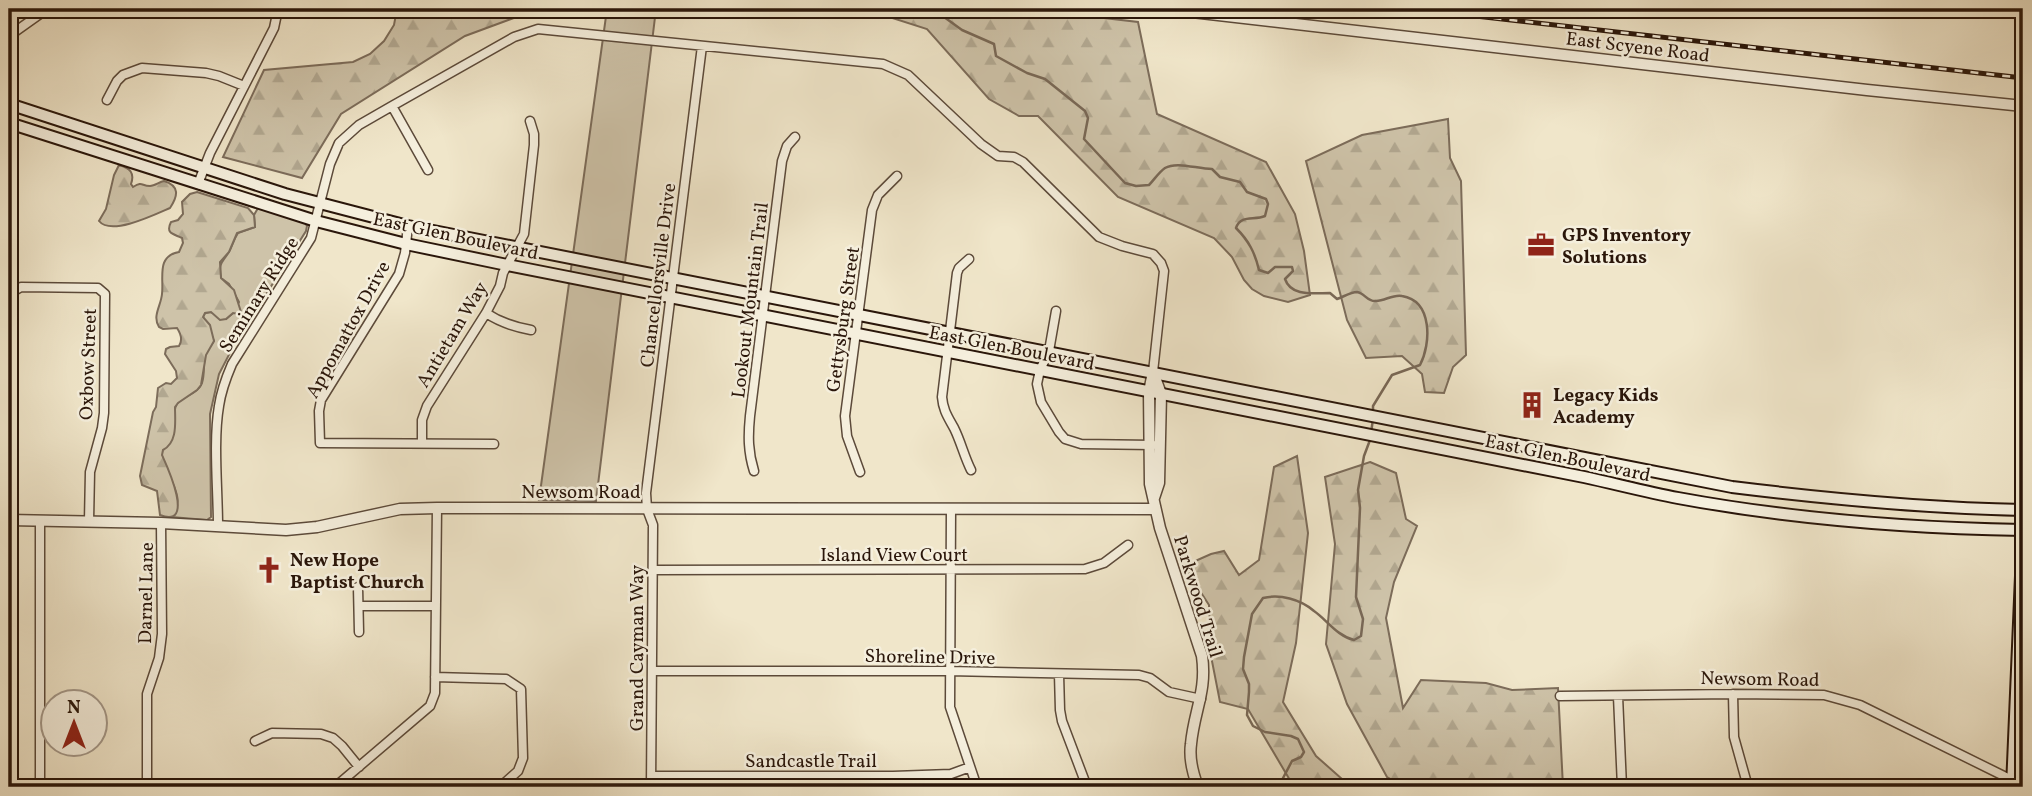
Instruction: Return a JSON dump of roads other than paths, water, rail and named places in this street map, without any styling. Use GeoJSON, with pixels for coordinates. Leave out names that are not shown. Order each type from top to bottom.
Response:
{"type":"FeatureCollection","features":[{"type":"Feature","properties":{"kind":"main road","name":"East Glen Boulevard"},"geometry":{"type":"LineString","coordinates":[[9,104],[321,204],[408,226],[1707,482],[1796,495],[1926,507],[2023,510]]}},
{"type":"Feature","properties":{"kind":"main road","name":"East Glen Boulevard"},"geometry":{"type":"LineString","coordinates":[[9,122],[316,221],[406,244],[507,265],[1584,477],[1678,498],[1830,519],[1919,527],[2023,529]]}},
{"type":"Feature","properties":{"kind":"main road"},"geometry":{"type":"LineString","coordinates":[[1584,477],[1589,458]]}},
{"type":"Feature","properties":{"kind":"main road"},"geometry":{"type":"LineString","coordinates":[[2012,784],[2023,529]]}},
{"type":"Feature","properties":{"kind":"street"},"geometry":{"type":"LineString","coordinates":[[9,36],[47,9]]}},
{"type":"Feature","properties":{"kind":"street"},"geometry":{"type":"LineString","coordinates":[[198,184],[274,28],[278,9]]}},
{"type":"Feature","properties":{"kind":"street","name":"East Scyene Road"},"geometry":{"type":"LineString","coordinates":[[1166,9],[2023,106]]}},
{"type":"Feature","properties":{"kind":"street","name":"Seminary Ridge"},"geometry":{"type":"LineString","coordinates":[[218,526],[219,407],[226,380],[232,364],[311,238],[330,164],[340,144],[359,125],[514,37],[537,29],[883,64],[908,75],[981,144],[998,156],[1023,162],[1099,237],[1153,254],[1161,263],[1164,271],[1153,372]]}},
{"type":"Feature","properties":{"kind":"street","name":"Chancellorsville Drive"},"geometry":{"type":"LineString","coordinates":[[647,509],[647,476],[702,46]]}},
{"type":"Feature","properties":{"kind":"street"},"geometry":{"type":"LineString","coordinates":[[107,100],[123,75],[142,68],[206,73],[244,86]]}},
{"type":"Feature","properties":{"kind":"street"},"geometry":{"type":"LineString","coordinates":[[392,106],[428,170]]}},
{"type":"Feature","properties":{"kind":"street","name":"Antietam Way"},"geometry":{"type":"LineString","coordinates":[[422,443],[422,420],[427,405],[486,313],[524,234],[534,145],[530,121]]}},
{"type":"Feature","properties":{"kind":"street","name":"Lookout Mountain Trail"},"geometry":{"type":"LineString","coordinates":[[754,471],[748,439],[763,315],[782,161],[787,146],[795,137]]}},
{"type":"Feature","properties":{"kind":"street","name":"Gettysburg Street"},"geometry":{"type":"LineString","coordinates":[[860,472],[844,427],[872,210],[877,195],[897,176]]}},
{"type":"Feature","properties":{"kind":"street","name":"Appomattox Drive"},"geometry":{"type":"LineString","coordinates":[[408,226],[399,274],[321,400],[320,443],[494,444]]}},
{"type":"Feature","properties":{"kind":"street"},"geometry":{"type":"LineString","coordinates":[[969,259],[957,273],[942,397],[943,406],[971,470]]}},
{"type":"Feature","properties":{"kind":"street","name":"Oxbow Street"},"geometry":{"type":"LineString","coordinates":[[9,410],[11,299],[14,291],[21,287],[103,290],[104,413],[90,472],[89,521]]}},
{"type":"Feature","properties":{"kind":"street"},"geometry":{"type":"LineString","coordinates":[[1056,311],[1049,351],[1037,384],[1039,397],[1059,432],[1065,439],[1081,444],[1155,445]]}},
{"type":"Feature","properties":{"kind":"street"},"geometry":{"type":"LineString","coordinates":[[486,313],[511,327],[530,330]]}},
{"type":"Feature","properties":{"kind":"street","name":"Parkwood Trail"},"geometry":{"type":"LineString","coordinates":[[1153,372],[1155,445],[1150,484],[1202,656],[1204,680],[1191,744],[1191,760],[1198,787]]}},
{"type":"Feature","properties":{"kind":"street","name":"Newsom Road"},"geometry":{"type":"LineString","coordinates":[[9,520],[161,523],[286,530],[317,527],[400,509],[951,509],[1155,504]]}},
{"type":"Feature","properties":{"kind":"street"},"geometry":{"type":"LineString","coordinates":[[335,787],[430,706],[435,693],[437,508]]}},
{"type":"Feature","properties":{"kind":"street","name":"Grand Cayman Way"},"geometry":{"type":"LineString","coordinates":[[647,509],[653,525],[651,787]]}},
{"type":"Feature","properties":{"kind":"street"},"geometry":{"type":"LineString","coordinates":[[951,509],[951,715],[977,787]]}},
{"type":"Feature","properties":{"kind":"street"},"geometry":{"type":"LineString","coordinates":[[40,521],[40,787]]}},
{"type":"Feature","properties":{"kind":"street","name":"Darnel Lane"},"geometry":{"type":"LineString","coordinates":[[147,787],[147,694],[159,657],[162,634],[161,523]]}},
{"type":"Feature","properties":{"kind":"street","name":"Island View Court"},"geometry":{"type":"LineString","coordinates":[[653,570],[1085,569],[1104,563],[1128,545]]}},
{"type":"Feature","properties":{"kind":"street"},"geometry":{"type":"LineString","coordinates":[[358,587],[359,632]]}},
{"type":"Feature","properties":{"kind":"street"},"geometry":{"type":"LineString","coordinates":[[359,606],[436,606]]}},
{"type":"Feature","properties":{"kind":"street","name":"Shoreline Drive"},"geometry":{"type":"LineString","coordinates":[[652,671],[950,671],[1145,676],[1169,692],[1201,699]]}},
{"type":"Feature","properties":{"kind":"street"},"geometry":{"type":"LineString","coordinates":[[1059,674],[1062,721],[1087,787]]}},
{"type":"Feature","properties":{"kind":"street"},"geometry":{"type":"LineString","coordinates":[[435,677],[506,679],[521,690],[523,758],[518,771],[500,787]]}},
{"type":"Feature","properties":{"kind":"street"},"geometry":{"type":"LineString","coordinates":[[1733,694],[1734,737],[1748,787]]}},
{"type":"Feature","properties":{"kind":"street","name":"Newsom Road"},"geometry":{"type":"LineString","coordinates":[[1560,696],[1824,695],[1860,705],[2012,784],[2023,786]]}},
{"type":"Feature","properties":{"kind":"street"},"geometry":{"type":"LineString","coordinates":[[1618,696],[1622,787]]}},
{"type":"Feature","properties":{"kind":"street"},"geometry":{"type":"LineString","coordinates":[[255,741],[272,733],[321,734],[333,738],[359,766]]}},
{"type":"Feature","properties":{"kind":"street","name":"Sandcastle Trail"},"geometry":{"type":"LineString","coordinates":[[651,776],[893,776],[951,774],[970,767]]}},
{"type":"Feature","properties":{"kind":"waterway"},"geometry":{"type":"LineString","coordinates":[[933,9],[962,30],[994,44],[996,56],[1027,73],[1045,79],[1085,111],[1088,118],[1084,139],[1125,183],[1149,185],[1165,168],[1187,166],[1212,169],[1220,177],[1240,182],[1247,192],[1266,199],[1268,204],[1265,216],[1244,219],[1236,228],[1251,248],[1259,270],[1268,273],[1275,267],[1292,267],[1293,271],[1285,279],[1292,289],[1304,293],[1330,293],[1337,299],[1357,292],[1373,301],[1402,296],[1419,306],[1427,324],[1424,356],[1420,365],[1392,375],[1373,406],[1373,412]]}},
{"type":"Feature","properties":{"kind":"waterway"},"geometry":{"type":"LineString","coordinates":[[1371,433],[1373,419]]}},
{"type":"Feature","properties":{"kind":"waterway"},"geometry":{"type":"LineString","coordinates":[[1297,787],[1284,785],[1282,780],[1292,761],[1301,757],[1304,752],[1298,739],[1265,732],[1253,726],[1247,715],[1249,684],[1243,669],[1252,614],[1263,598],[1290,599],[1303,603],[1348,638],[1354,640],[1361,636],[1363,619],[1356,597],[1360,508],[1358,490],[1364,456],[1370,440]]}},
{"type":"Feature","properties":{"kind":"railway"},"geometry":{"type":"LineString","coordinates":[[1414,9],[2023,78]]}},
{"type":"Feature","properties":{"kind":"place","name":"GPS Inventory Solutions"},"geometry":{"type":"Point","coordinates":[1541,245]}},
{"type":"Feature","properties":{"kind":"place","name":"Legacy Kids Academy"},"geometry":{"type":"Point","coordinates":[1532,405]}},
{"type":"Feature","properties":{"kind":"place","name":"New Hope Baptist Church"},"geometry":{"type":"Point","coordinates":[269,570]}}]}
